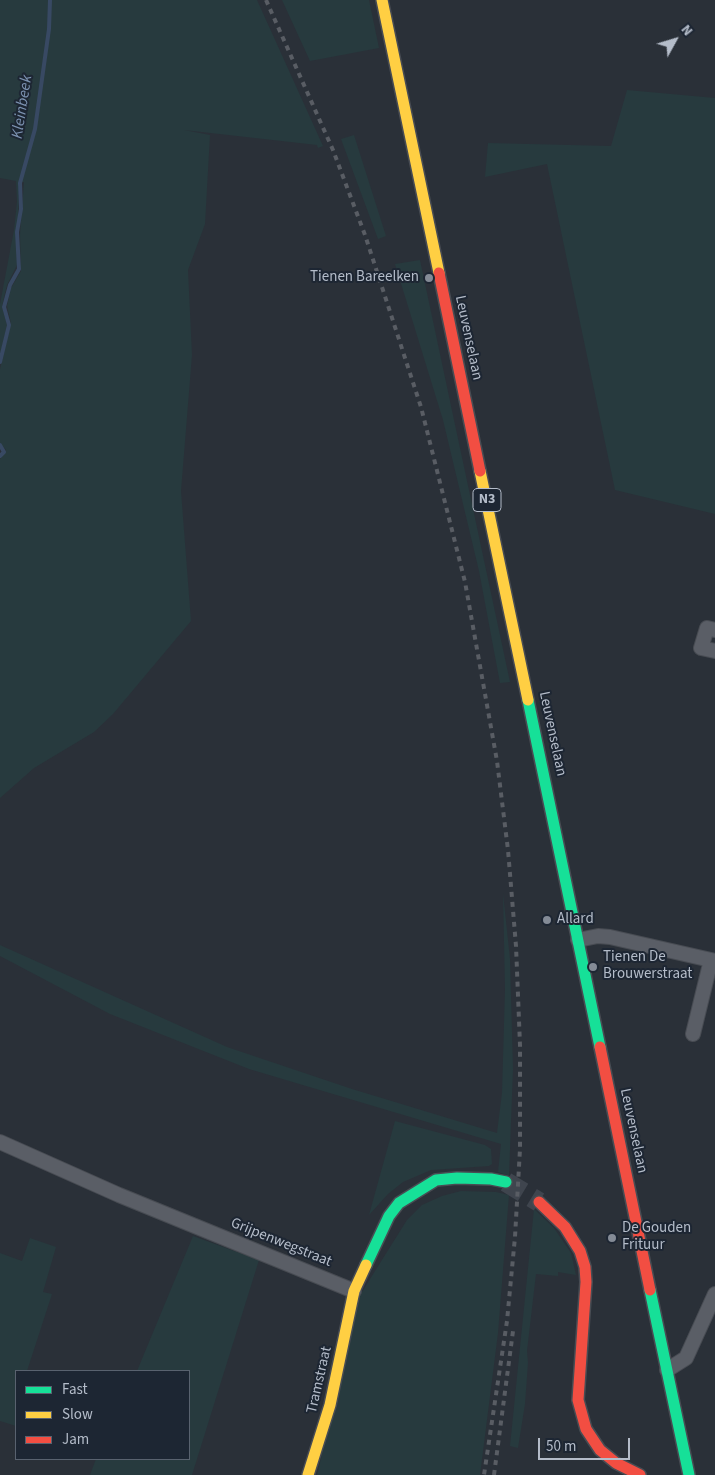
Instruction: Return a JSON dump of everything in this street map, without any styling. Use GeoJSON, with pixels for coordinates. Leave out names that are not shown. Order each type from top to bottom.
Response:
{"type":"FeatureCollection","features":[{"type":"Feature","properties":{"kind":"main road","name":"Leuvenselaan"},"geometry":{"type":"LineString","coordinates":[[382,0],[689,1475]]}},
{"type":"Feature","properties":{"kind":"main road"},"geometry":{"type":"LineString","coordinates":[[354,1291],[389,1216],[400,1203],[416,1191],[436,1180],[491,1178],[506,1182]]}},
{"type":"Feature","properties":{"kind":"main road"},"geometry":{"type":"LineString","coordinates":[[539,1202],[565,1226],[580,1251],[585,1267],[586,1282],[578,1400],[586,1429],[600,1450],[616,1463],[640,1475]]}},
{"type":"Feature","properties":{"kind":"main road","name":"Tramstraat"},"geometry":{"type":"LineString","coordinates":[[308,1475],[330,1406],[354,1291]]}},
{"type":"Feature","properties":{"kind":"street"},"geometry":{"type":"LineString","coordinates":[[715,630],[706,628],[701,648],[715,651]]}},
{"type":"Feature","properties":{"kind":"street"},"geometry":{"type":"LineString","coordinates":[[578,940],[598,936],[610,937],[713,960],[693,1034]]}},
{"type":"Feature","properties":{"kind":"street","name":"Grijpenwegstraat"},"geometry":{"type":"LineString","coordinates":[[0,1142],[119,1195],[354,1291]]}},
{"type":"Feature","properties":{"kind":"street"},"geometry":{"type":"LineString","coordinates":[[667,1370],[686,1358],[715,1294]]}},
{"type":"Feature","properties":{"kind":"green space"},"geometry":{"type":"Polygon","coordinates":[[[0,0],[257,0],[323,146],[318,148],[317,145],[184,130],[210,135],[205,224],[188,270],[192,355],[181,491],[191,621],[113,714],[94,732],[34,768],[0,798],[0,459],[6,450],[0,443],[0,369],[11,323],[7,306],[11,288],[21,271],[20,234],[24,182],[19,182],[17,265],[7,285],[2,306],[7,325],[0,357],[0,304],[14,230],[17,202],[16,181],[0,178],[0,0]]]}},
{"type":"Feature","properties":{"kind":"green space"},"geometry":{"type":"Polygon","coordinates":[[[282,0],[369,0],[379,48],[310,61],[282,0]]]}},
{"type":"Feature","properties":{"kind":"green space"},"geometry":{"type":"Polygon","coordinates":[[[627,90],[715,98],[715,514],[615,490],[547,164],[485,177],[488,143],[611,146],[627,90]]]}},
{"type":"Feature","properties":{"kind":"green space"},"geometry":{"type":"Polygon","coordinates":[[[354,135],[386,236],[378,239],[341,139],[354,135]]]}},
{"type":"Feature","properties":{"kind":"green space"},"geometry":{"type":"Polygon","coordinates":[[[420,260],[510,682],[500,683],[479,571],[443,420],[395,264],[420,260]]]}},
{"type":"Feature","properties":{"kind":"green space"},"geometry":{"type":"Polygon","coordinates":[[[503,893],[510,959],[513,1069],[509,1176],[498,1172],[501,1144],[249,1069],[110,1014],[0,956],[0,945],[227,1047],[352,1089],[497,1133],[502,1093],[505,989],[503,893]]]}},
{"type":"Feature","properties":{"kind":"green space"},"geometry":{"type":"Polygon","coordinates":[[[395,1121],[485,1145],[491,1149],[492,1164],[489,1166],[431,1170],[403,1182],[388,1194],[369,1215],[395,1121]]]}},
{"type":"Feature","properties":{"kind":"green space"},"geometry":{"type":"Polygon","coordinates":[[[461,1191],[496,1192],[509,1195],[498,1333],[480,1475],[317,1475],[360,1295],[407,1220],[422,1205],[442,1196],[461,1191]]]}},
{"type":"Feature","properties":{"kind":"green space"},"geometry":{"type":"Polygon","coordinates":[[[534,1209],[554,1228],[571,1253],[576,1275],[558,1272],[558,1276],[536,1274],[527,1351],[525,1404],[518,1448],[510,1446],[534,1209]]]}},
{"type":"Feature","properties":{"kind":"green space"},"geometry":{"type":"Polygon","coordinates":[[[193,1236],[259,1260],[192,1475],[90,1475],[96,1460],[190,1460],[190,1370],[137,1370],[193,1236]]]}},
{"type":"Feature","properties":{"kind":"green space"},"geometry":{"type":"Polygon","coordinates":[[[30,1238],[56,1247],[43,1292],[52,1294],[27,1370],[15,1370],[15,1426],[0,1421],[0,1253],[22,1261],[30,1238]]]}},
{"type":"Feature","properties":{"kind":"waterway","name":"Kleinbeek"},"geometry":{"type":"LineString","coordinates":[[0,362],[9,325],[4,307],[10,285],[19,269],[17,232],[21,209],[20,183],[35,129],[49,29],[50,0]]}},
{"type":"Feature","properties":{"kind":"waterway","name":"Kleinbeek"},"geometry":{"type":"LineString","coordinates":[[0,445],[4,452],[0,456]]}},
{"type":"Feature","properties":{"kind":"tunnel"},"geometry":{"type":"LineString","coordinates":[[506,1182],[539,1202]]}},
{"type":"Feature","properties":{"kind":"railway"},"geometry":{"type":"LineString","coordinates":[[266,0],[333,150],[365,235],[421,407],[465,582],[497,761],[508,850],[516,946],[520,1045],[520,1149],[515,1237],[507,1321],[484,1475]]}},
{"type":"Feature","properties":{"kind":"railway"},"geometry":{"type":"LineString","coordinates":[[494,1475],[513,1331]]}},
{"type":"Feature","properties":{"kind":"traffic: fast"},"geometry":{"type":"LineString","coordinates":[[528,700],[600,1047]]}},
{"type":"Feature","properties":{"kind":"traffic: fast"},"geometry":{"type":"LineString","coordinates":[[366,1265],[389,1216],[399,1203],[436,1180],[457,1178],[491,1179],[506,1182]]}},
{"type":"Feature","properties":{"kind":"traffic: fast"},"geometry":{"type":"LineString","coordinates":[[650,1290],[689,1475]]}},
{"type":"Feature","properties":{"kind":"traffic: slow"},"geometry":{"type":"LineString","coordinates":[[382,0],[439,273]]}},
{"type":"Feature","properties":{"kind":"traffic: slow"},"geometry":{"type":"LineString","coordinates":[[480,471],[528,700]]}},
{"type":"Feature","properties":{"kind":"traffic: slow"},"geometry":{"type":"LineString","coordinates":[[308,1475],[330,1405],[354,1291],[366,1265]]}},
{"type":"Feature","properties":{"kind":"traffic: jam"},"geometry":{"type":"LineString","coordinates":[[439,273],[480,471]]}},
{"type":"Feature","properties":{"kind":"traffic: jam"},"geometry":{"type":"LineString","coordinates":[[600,1047],[650,1290]]}},
{"type":"Feature","properties":{"kind":"traffic: jam"},"geometry":{"type":"LineString","coordinates":[[539,1202],[565,1227],[580,1251],[585,1267],[586,1282],[578,1400],[586,1429],[600,1450],[616,1463],[640,1475]]}},
{"type":"Feature","properties":{"kind":"place","name":"Tienen Bareelken"},"geometry":{"type":"Point","coordinates":[429,278]}},
{"type":"Feature","properties":{"kind":"place","name":"Allard"},"geometry":{"type":"Point","coordinates":[547,920]}},
{"type":"Feature","properties":{"kind":"place","name":"Tienen De Brouwerstraat"},"geometry":{"type":"Point","coordinates":[593,967]}},
{"type":"Feature","properties":{"kind":"place","name":"De Gouden Frituur"},"geometry":{"type":"Point","coordinates":[612,1238]}}]}
